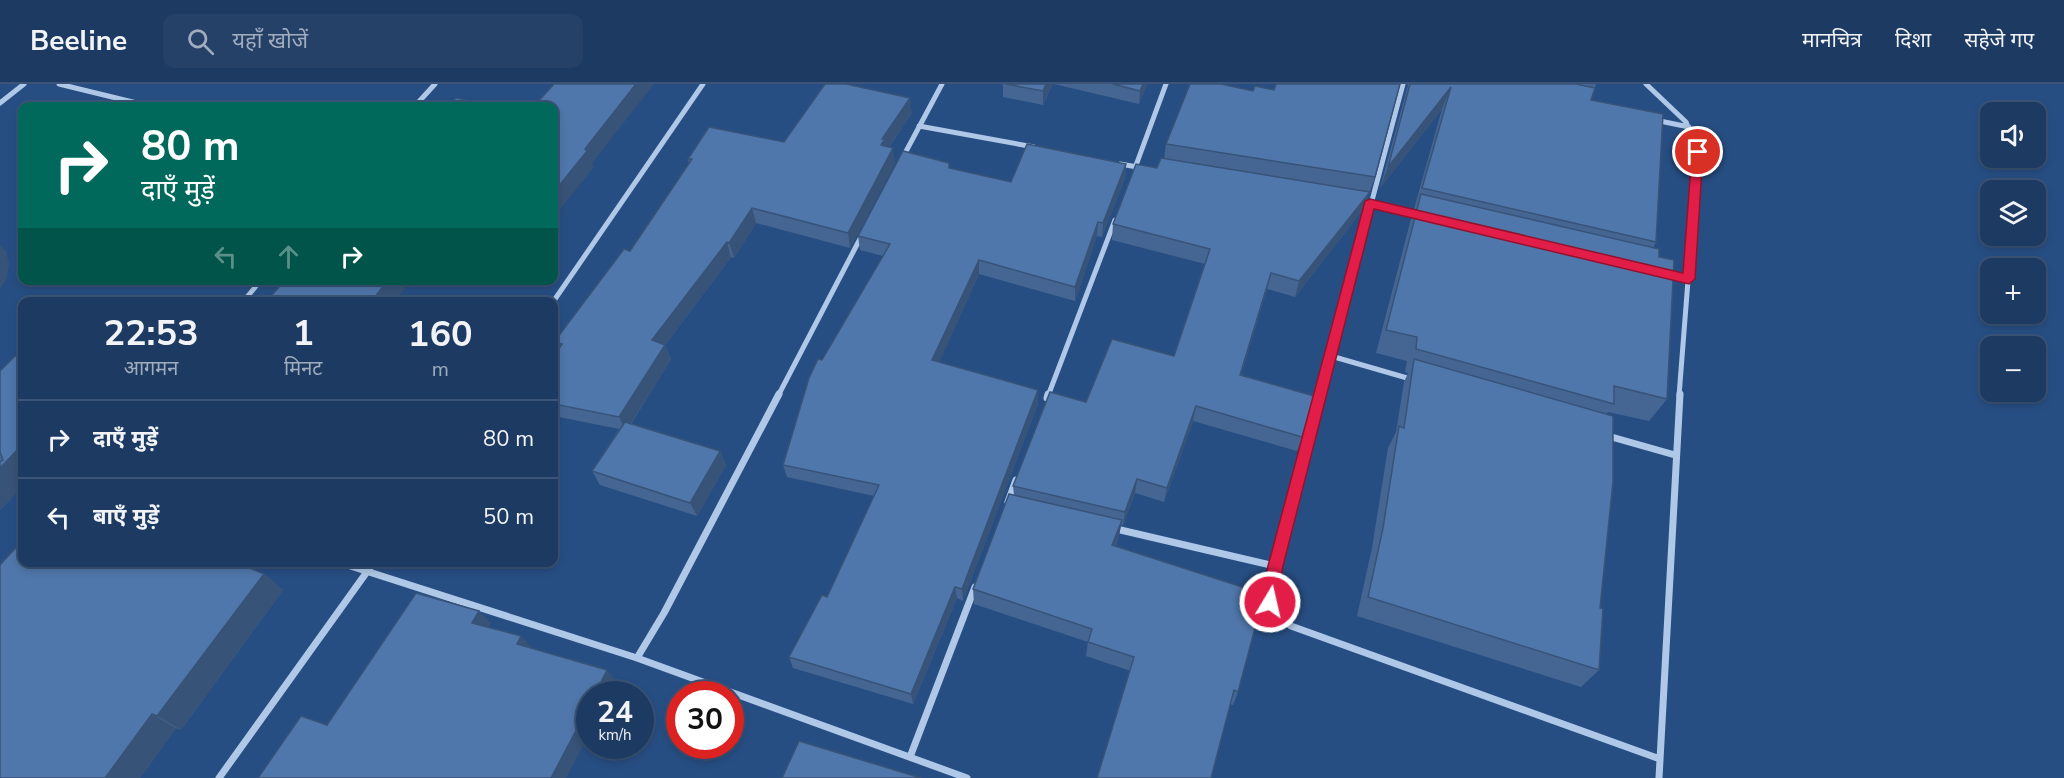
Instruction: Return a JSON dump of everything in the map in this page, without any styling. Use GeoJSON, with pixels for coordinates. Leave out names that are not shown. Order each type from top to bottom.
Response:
{"type":"FeatureCollection","features":[{"type":"Feature","properties":{"kind":"street"},"geometry":{"type":"LineString","coordinates":[[0,103],[24,84]]}},
{"type":"Feature","properties":{"kind":"street"},"geometry":{"type":"LineString","coordinates":[[59,84],[133,102]]}},
{"type":"Feature","properties":{"kind":"street"},"geometry":{"type":"LineString","coordinates":[[419,102],[435,84]]}},
{"type":"Feature","properties":{"kind":"street"},"geometry":{"type":"LineString","coordinates":[[556,297],[703,84]]}},
{"type":"Feature","properties":{"kind":"street"},"geometry":{"type":"LineString","coordinates":[[897,168],[942,84]]}},
{"type":"Feature","properties":{"kind":"street"},"geometry":{"type":"LineString","coordinates":[[1132,177],[1166,84]]}},
{"type":"Feature","properties":{"kind":"street"},"geometry":{"type":"LineString","coordinates":[[1403,84],[1275,566],[1270,602],[1275,613],[1291,626],[1660,759]]}},
{"type":"Feature","properties":{"kind":"street"},"geometry":{"type":"LineString","coordinates":[[1646,84],[1657,98],[1676,111],[1690,127],[1698,152],[1675,455],[1659,778]]}},
{"type":"Feature","properties":{"kind":"street"},"geometry":{"type":"LineString","coordinates":[[1645,117],[1690,127]]}},
{"type":"Feature","properties":{"kind":"street"},"geometry":{"type":"LineString","coordinates":[[919,126],[1045,149]]}},
{"type":"Feature","properties":{"kind":"street"},"geometry":{"type":"LineString","coordinates":[[1113,162],[1148,168]]}},
{"type":"Feature","properties":{"kind":"street"},"geometry":{"type":"LineString","coordinates":[[1358,202],[1426,217]]}},
{"type":"Feature","properties":{"kind":"street"},"geometry":{"type":"LineString","coordinates":[[1044,406],[1119,210]]}},
{"type":"Feature","properties":{"kind":"street"},"geometry":{"type":"LineString","coordinates":[[637,658],[664,613],[864,232]]}},
{"type":"Feature","properties":{"kind":"street"},"geometry":{"type":"LineString","coordinates":[[1654,271],[1689,279]]}},
{"type":"Feature","properties":{"kind":"street"},"geometry":{"type":"LineString","coordinates":[[247,297],[257,285]]}},
{"type":"Feature","properties":{"kind":"street"},"geometry":{"type":"LineString","coordinates":[[1330,356],[1422,382]]}},
{"type":"Feature","properties":{"kind":"street"},"geometry":{"type":"LineString","coordinates":[[1595,432],[1675,455]]}},
{"type":"Feature","properties":{"kind":"street"},"geometry":{"type":"LineString","coordinates":[[1003,515],[1019,471]]}},
{"type":"Feature","properties":{"kind":"street"},"geometry":{"type":"LineString","coordinates":[[1007,504],[1018,506]]}},
{"type":"Feature","properties":{"kind":"street"},"geometry":{"type":"LineString","coordinates":[[1100,525],[1275,566]]}},
{"type":"Feature","properties":{"kind":"street"},"geometry":{"type":"LineString","coordinates":[[355,567],[637,658],[966,778]]}},
{"type":"Feature","properties":{"kind":"street"},"geometry":{"type":"LineString","coordinates":[[219,778],[371,567]]}},
{"type":"Feature","properties":{"kind":"street"},"geometry":{"type":"LineString","coordinates":[[910,757],[977,581]]}},
{"type":"Feature","properties":{"kind":"building"},"geometry":{"type":"Polygon","coordinates":[[[554,84],[636,84],[558,187],[558,102],[538,102],[554,84]]]}},
{"type":"Feature","properties":{"kind":"building"},"geometry":{"type":"Polygon","coordinates":[[[825,84],[846,84],[910,98],[882,139],[885,139],[881,145],[893,148],[848,233],[752,208],[729,243],[727,242],[652,340],[665,345],[619,417],[558,405],[558,350],[562,344],[558,343],[558,337],[624,249],[630,251],[692,159],[688,159],[709,127],[784,142],[825,84]]]}},
{"type":"Feature","properties":{"kind":"building"},"geometry":{"type":"Polygon","coordinates":[[[1006,84],[1046,84],[1043,91],[1006,84]]]}},
{"type":"Feature","properties":{"kind":"building"},"geometry":{"type":"Polygon","coordinates":[[[1113,84],[1143,84],[1140,91],[1113,84]]]}},
{"type":"Feature","properties":{"kind":"building"},"geometry":{"type":"Polygon","coordinates":[[[1190,84],[1221,84],[1253,91],[1255,86],[1274,90],[1276,84],[1400,84],[1375,177],[1166,144],[1190,84]]]}},
{"type":"Feature","properties":{"kind":"building"},"geometry":{"type":"Polygon","coordinates":[[[1410,84],[1576,84],[1595,88],[1591,100],[1663,114],[1656,242],[1422,188],[1451,87],[1388,167],[1410,84]]]}},
{"type":"Feature","properties":{"kind":"building"},"geometry":{"type":"Polygon","coordinates":[[[456,98],[476,102],[452,102],[456,98]]]}},
{"type":"Feature","properties":{"kind":"building"},"geometry":{"type":"Polygon","coordinates":[[[1027,144],[1126,164],[1103,223],[1098,222],[1075,287],[979,260],[932,360],[1038,390],[962,589],[955,587],[911,694],[789,657],[822,595],[827,597],[879,485],[783,465],[809,378],[818,359],[822,360],[890,244],[858,236],[903,151],[949,163],[949,168],[1011,182],[1027,144]]]}},
{"type":"Feature","properties":{"kind":"building"},"geometry":{"type":"Polygon","coordinates":[[[1161,158],[1370,192],[1299,281],[1271,273],[1240,375],[1314,396],[1302,437],[1196,406],[1167,488],[1137,479],[1125,512],[1013,486],[1050,392],[1086,402],[1112,339],[1174,356],[1210,249],[1113,224],[1136,164],[1157,168],[1161,158]]]}},
{"type":"Feature","properties":{"kind":"building"},"geometry":{"type":"Polygon","coordinates":[[[1421,194],[1659,249],[1659,257],[1674,260],[1667,399],[1614,386],[1614,404],[1416,349],[1417,337],[1386,330],[1421,194]]]}},
{"type":"Feature","properties":{"kind":"building"},"geometry":{"type":"Polygon","coordinates":[[[281,285],[384,285],[375,297],[270,297],[281,285]]]}},
{"type":"Feature","properties":{"kind":"building"},"geometry":{"type":"Polygon","coordinates":[[[15,356],[18,357],[18,449],[0,468],[0,462],[3,460],[0,452],[0,371],[15,356]]]}},
{"type":"Feature","properties":{"kind":"building"},"geometry":{"type":"Polygon","coordinates":[[[1414,359],[1613,416],[1613,482],[1600,608],[1603,609],[1599,670],[1368,597],[1383,528],[1399,426],[1404,428],[1414,359]]]}},
{"type":"Feature","properties":{"kind":"building"},"geometry":{"type":"Polygon","coordinates":[[[625,422],[720,451],[690,503],[592,471],[625,422]]]}},
{"type":"Feature","properties":{"kind":"building"},"geometry":{"type":"Polygon","coordinates":[[[1009,494],[1122,520],[1112,545],[1264,594],[1238,692],[1234,690],[1211,778],[1097,778],[1134,657],[1088,642],[1092,629],[973,589],[1009,494]]]}},
{"type":"Feature","properties":{"kind":"building"},"geometry":{"type":"Polygon","coordinates":[[[18,545],[18,567],[248,567],[264,574],[157,716],[152,714],[105,778],[0,778],[0,565],[18,545]]]}},
{"type":"Feature","properties":{"kind":"building"},"geometry":{"type":"Polygon","coordinates":[[[416,593],[479,611],[472,623],[521,636],[517,644],[607,670],[602,681],[576,681],[576,731],[551,778],[258,778],[301,716],[327,725],[416,593]]]}},
{"type":"Feature","properties":{"kind":"building"},"geometry":{"type":"Polygon","coordinates":[[[799,741],[921,778],[782,778],[799,741]]]}},
{"type":"Feature","properties":{"kind":"route"},"geometry":{"type":"LineString","coordinates":[[1270,602],[1275,566],[1370,204],[1689,279],[1698,152]]}}]}
